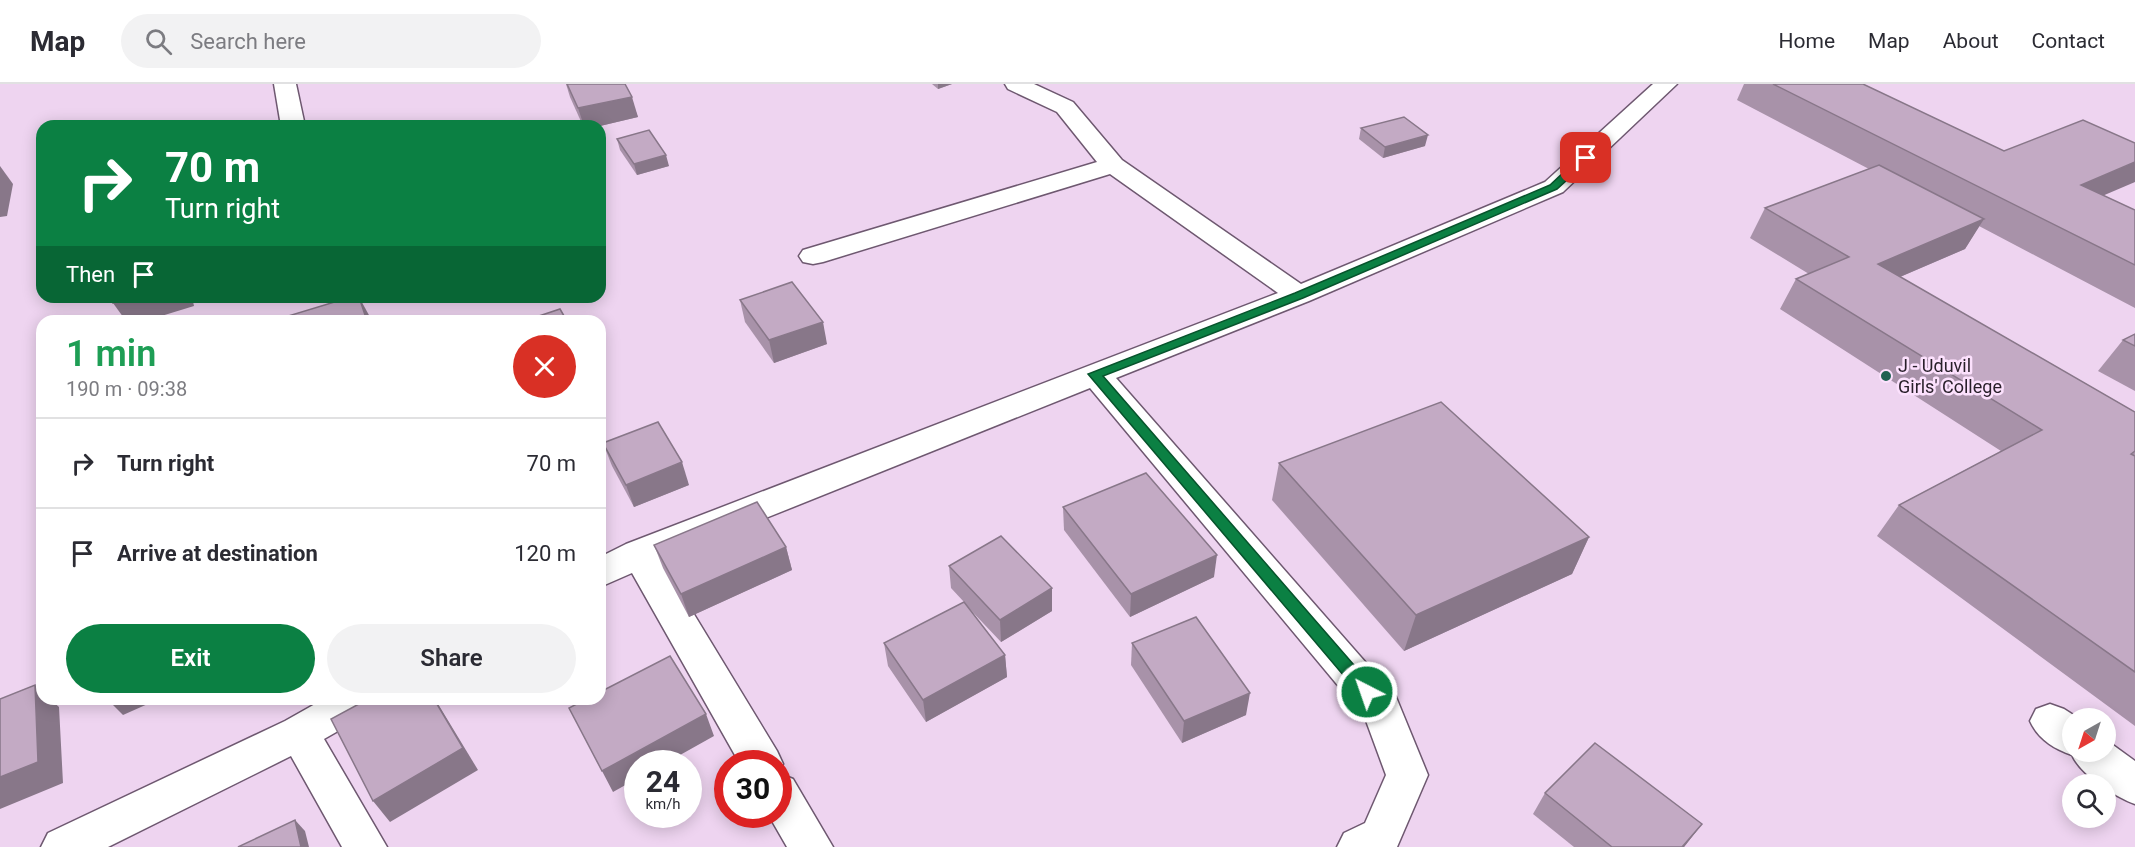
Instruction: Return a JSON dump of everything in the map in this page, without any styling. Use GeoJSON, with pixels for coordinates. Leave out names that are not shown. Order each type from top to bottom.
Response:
{"type":"FeatureCollection","features":[{"type":"Feature","properties":{"kind":"street"},"geometry":{"type":"LineString","coordinates":[[285,84],[292,120]]}},
{"type":"Feature","properties":{"kind":"street"},"geometry":{"type":"LineString","coordinates":[[1016,84],[1065,107],[1113,165],[1299,295]]}},
{"type":"Feature","properties":{"kind":"street"},"geometry":{"type":"LineString","coordinates":[[606,570],[639,554],[1299,295],[1554,187],[1666,84]]}},
{"type":"Feature","properties":{"kind":"street"},"geometry":{"type":"LineString","coordinates":[[813,256],[1113,165]]}},
{"type":"Feature","properties":{"kind":"street"},"geometry":{"type":"LineString","coordinates":[[1095,374],[1382,709],[1407,775],[1380,837],[1359,847]]}},
{"type":"Feature","properties":{"kind":"street"},"geometry":{"type":"LineString","coordinates":[[639,554],[754,750]]}},
{"type":"Feature","properties":{"kind":"street"},"geometry":{"type":"LineString","coordinates":[[63,847],[299,733],[349,705]]}},
{"type":"Feature","properties":{"kind":"street"},"geometry":{"type":"LineString","coordinates":[[299,733],[365,847]]}},
{"type":"Feature","properties":{"kind":"street"},"geometry":{"type":"LineString","coordinates":[[2104,762],[2135,785]]}},
{"type":"Feature","properties":{"kind":"street"},"geometry":{"type":"LineString","coordinates":[[792,815],[811,847]]}},
{"type":"Feature","properties":{"kind":"building"},"geometry":{"type":"Polygon","coordinates":[[[567,84],[625,84],[632,97],[578,108],[567,84]]]}},
{"type":"Feature","properties":{"kind":"building"},"geometry":{"type":"Polygon","coordinates":[[[1773,84],[1863,84],[2004,151],[2083,120],[2135,143],[2135,162],[2081,185],[2135,210],[2135,265],[1773,84]]]}},
{"type":"Feature","properties":{"kind":"building"},"geometry":{"type":"Polygon","coordinates":[[[1404,117],[1428,135],[1385,147],[1361,128],[1404,117]]]}},
{"type":"Feature","properties":{"kind":"building"},"geometry":{"type":"Polygon","coordinates":[[[649,130],[666,155],[634,164],[617,139],[649,130]]]}},
{"type":"Feature","properties":{"kind":"building"},"geometry":{"type":"Polygon","coordinates":[[[1879,165],[1984,219],[1878,264],[2135,412],[2135,451],[2131,454],[2135,456],[2135,672],[1899,505],[2042,430],[1796,279],[1849,257],[1765,208],[1879,165]]]}},
{"type":"Feature","properties":{"kind":"building"},"geometry":{"type":"Polygon","coordinates":[[[792,282],[823,322],[769,340],[740,300],[792,282]]]}},
{"type":"Feature","properties":{"kind":"building"},"geometry":{"type":"Polygon","coordinates":[[[331,303],[361,303],[365,315],[292,315],[331,303]]]}},
{"type":"Feature","properties":{"kind":"building"},"geometry":{"type":"Polygon","coordinates":[[[560,309],[564,315],[542,315],[560,309]]]}},
{"type":"Feature","properties":{"kind":"building"},"geometry":{"type":"Polygon","coordinates":[[[2135,334],[2135,346],[2123,340],[2135,334]]]}},
{"type":"Feature","properties":{"kind":"building"},"geometry":{"type":"Polygon","coordinates":[[[1441,402],[1589,537],[1416,615],[1279,463],[1441,402]]]}},
{"type":"Feature","properties":{"kind":"building"},"geometry":{"type":"Polygon","coordinates":[[[658,422],[682,462],[626,485],[606,448],[606,442],[658,422]]]}},
{"type":"Feature","properties":{"kind":"building"},"geometry":{"type":"Polygon","coordinates":[[[1146,473],[1217,555],[1131,594],[1063,507],[1146,473]]]}},
{"type":"Feature","properties":{"kind":"building"},"geometry":{"type":"Polygon","coordinates":[[[757,502],[786,547],[681,594],[654,545],[757,502]]]}},
{"type":"Feature","properties":{"kind":"building"},"geometry":{"type":"Polygon","coordinates":[[[1001,536],[1052,588],[1000,620],[949,566],[1001,536]]]}},
{"type":"Feature","properties":{"kind":"building"},"geometry":{"type":"Polygon","coordinates":[[[964,602],[1005,655],[923,700],[884,643],[964,602]]]}},
{"type":"Feature","properties":{"kind":"building"},"geometry":{"type":"Polygon","coordinates":[[[1196,617],[1250,693],[1184,721],[1132,643],[1196,617]]]}},
{"type":"Feature","properties":{"kind":"building"},"geometry":{"type":"Polygon","coordinates":[[[670,656],[706,714],[640,750],[624,750],[624,759],[602,771],[569,708],[575,705],[606,705],[606,689],[670,656]]]}},
{"type":"Feature","properties":{"kind":"building"},"geometry":{"type":"Polygon","coordinates":[[[35,685],[38,762],[0,777],[0,699],[35,685]]]}},
{"type":"Feature","properties":{"kind":"building"},"geometry":{"type":"Polygon","coordinates":[[[357,705],[438,705],[463,748],[373,801],[331,719],[357,705]]]}},
{"type":"Feature","properties":{"kind":"building"},"geometry":{"type":"Polygon","coordinates":[[[1595,743],[1702,824],[1682,847],[1612,847],[1545,793],[1595,743]]]}},
{"type":"Feature","properties":{"kind":"building"},"geometry":{"type":"Polygon","coordinates":[[[295,820],[301,847],[238,847],[295,820]]]}},
{"type":"Feature","properties":{"kind":"place","name":"J - Uduvil Girls' College"},"geometry":{"type":"Point","coordinates":[1886,376]}},
{"type":"Feature","properties":{"kind":"route"},"geometry":{"type":"LineString","coordinates":[[1367,692],[1095,374],[1299,295],[1554,187],[1586,158]]}}]}
